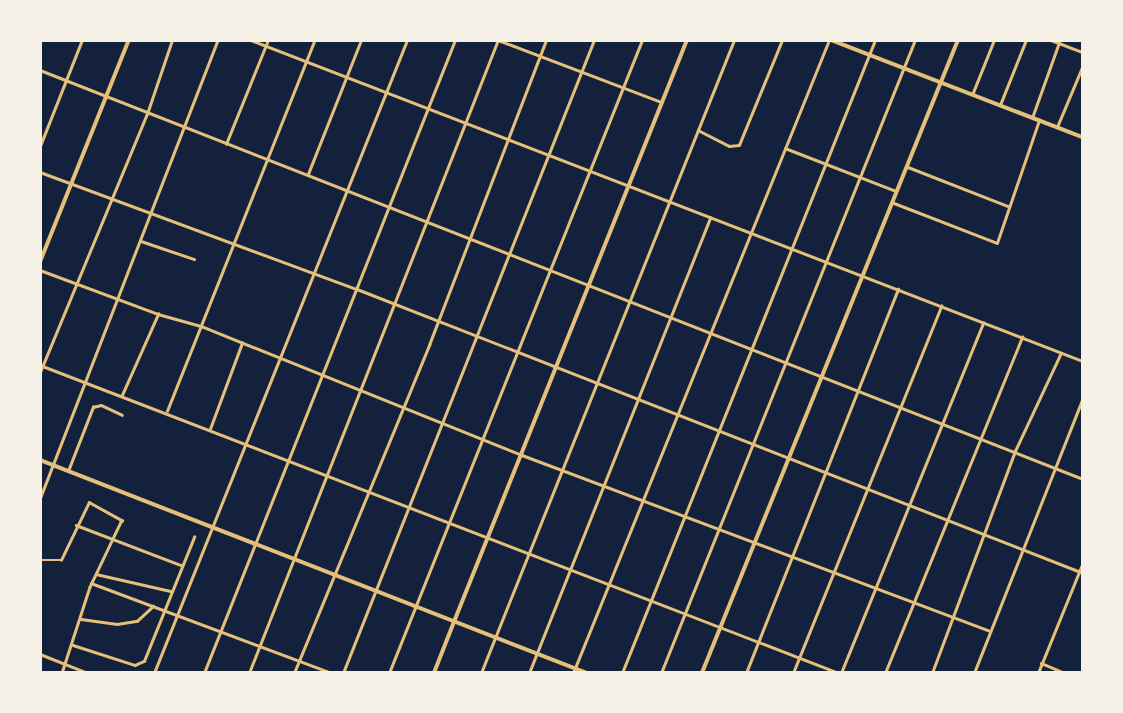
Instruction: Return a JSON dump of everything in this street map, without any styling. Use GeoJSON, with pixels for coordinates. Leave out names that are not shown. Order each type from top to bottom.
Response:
{"type":"FeatureCollection","features":[{"type":"Feature","properties":{"kind":"street"},"geometry":{"type":"LineString","coordinates":[[40,146],[82,40]]}},
{"type":"Feature","properties":{"kind":"street"},"geometry":{"type":"LineString","coordinates":[[40,262],[129,40]]}},
{"type":"Feature","properties":{"kind":"street"},"geometry":{"type":"LineString","coordinates":[[40,372],[79,284],[110,200],[147,114],[172,40]]}},
{"type":"Feature","properties":{"kind":"street"},"geometry":{"type":"LineString","coordinates":[[40,498],[82,383],[153,214],[218,40]]}},
{"type":"Feature","properties":{"kind":"street"},"geometry":{"type":"LineString","coordinates":[[251,40],[1083,361]]}},
{"type":"Feature","properties":{"kind":"street"},"geometry":{"type":"LineString","coordinates":[[226,144],[268,40]]}},
{"type":"Feature","properties":{"kind":"street"},"geometry":{"type":"LineString","coordinates":[[167,412],[315,40]]}},
{"type":"Feature","properties":{"kind":"street"},"geometry":{"type":"LineString","coordinates":[[308,174],[361,40]]}},
{"type":"Feature","properties":{"kind":"street"},"geometry":{"type":"LineString","coordinates":[[154,673],[407,40]]}},
{"type":"Feature","properties":{"kind":"street"},"geometry":{"type":"LineString","coordinates":[[204,673],[253,543],[455,40]]}},
{"type":"Feature","properties":{"kind":"street"},"geometry":{"type":"LineString","coordinates":[[249,673],[498,40],[661,102]]}},
{"type":"Feature","properties":{"kind":"street"},"geometry":{"type":"LineString","coordinates":[[294,673],[438,322],[546,40]]}},
{"type":"Feature","properties":{"kind":"street"},"geometry":{"type":"LineString","coordinates":[[343,673],[594,40]]}},
{"type":"Feature","properties":{"kind":"street"},"geometry":{"type":"LineString","coordinates":[[389,673],[548,268],[642,40]]}},
{"type":"Feature","properties":{"kind":"street"},"geometry":{"type":"LineString","coordinates":[[434,673],[687,40]]}},
{"type":"Feature","properties":{"kind":"street"},"geometry":{"type":"LineString","coordinates":[[481,673],[527,554],[632,302],[734,40]]}},
{"type":"Feature","properties":{"kind":"street"},"geometry":{"type":"LineString","coordinates":[[698,130],[729,146],[738,145],[782,40]]}},
{"type":"Feature","properties":{"kind":"street"},"geometry":{"type":"LineString","coordinates":[[574,670],[830,40],[940,85],[1083,137]]}},
{"type":"Feature","properties":{"kind":"street"},"geometry":{"type":"LineString","coordinates":[[622,673],[649,598],[788,248],[875,40]]}},
{"type":"Feature","properties":{"kind":"street"},"geometry":{"type":"LineString","coordinates":[[661,673],[915,40]]}},
{"type":"Feature","properties":{"kind":"street"},"geometry":{"type":"LineString","coordinates":[[702,673],[865,276],[958,40]]}},
{"type":"Feature","properties":{"kind":"street"},"geometry":{"type":"LineString","coordinates":[[972,95],[994,40]]}},
{"type":"Feature","properties":{"kind":"street"},"geometry":{"type":"LineString","coordinates":[[1000,105],[1026,40]]}},
{"type":"Feature","properties":{"kind":"street"},"geometry":{"type":"LineString","coordinates":[[1051,40],[1083,52]]}},
{"type":"Feature","properties":{"kind":"street"},"geometry":{"type":"LineString","coordinates":[[1032,118],[1060,42]]}},
{"type":"Feature","properties":{"kind":"street"},"geometry":{"type":"LineString","coordinates":[[1057,127],[1083,65]]}},
{"type":"Feature","properties":{"kind":"street"},"geometry":{"type":"LineString","coordinates":[[40,70],[185,130],[390,205],[468,238],[942,421],[1083,480]]}},
{"type":"Feature","properties":{"kind":"street"},"geometry":{"type":"LineString","coordinates":[[894,203],[997,243],[1039,120]]}},
{"type":"Feature","properties":{"kind":"street"},"geometry":{"type":"LineString","coordinates":[[785,148],[898,192]]}},
{"type":"Feature","properties":{"kind":"street"},"geometry":{"type":"LineString","coordinates":[[908,167],[1008,206]]}},
{"type":"Feature","properties":{"kind":"street"},"geometry":{"type":"LineString","coordinates":[[40,172],[110,200],[316,273],[596,385],[829,472],[1081,572]]}},
{"type":"Feature","properties":{"kind":"street"},"geometry":{"type":"LineString","coordinates":[[528,673],[567,568],[710,218]]}},
{"type":"Feature","properties":{"kind":"street"},"geometry":{"type":"LineString","coordinates":[[141,241],[194,259]]}},
{"type":"Feature","properties":{"kind":"street"},"geometry":{"type":"LineString","coordinates":[[40,270],[158,314],[201,326],[403,404],[522,455],[603,483],[872,586],[952,620],[988,630]]}},
{"type":"Feature","properties":{"kind":"street"},"geometry":{"type":"LineString","coordinates":[[746,673],[829,472],[898,289]]}},
{"type":"Feature","properties":{"kind":"street"},"geometry":{"type":"LineString","coordinates":[[793,673],[870,489],[941,306]]}},
{"type":"Feature","properties":{"kind":"street"},"geometry":{"type":"LineString","coordinates":[[122,396],[158,314]]}},
{"type":"Feature","properties":{"kind":"street"},"geometry":{"type":"LineString","coordinates":[[42,365],[82,383],[167,412],[409,505],[527,554],[649,598],[758,644],[840,673],[872,586],[909,506],[983,322]]}},
{"type":"Feature","properties":{"kind":"street"},"geometry":{"type":"LineString","coordinates":[[885,673],[1022,337]]}},
{"type":"Feature","properties":{"kind":"street"},"geometry":{"type":"LineString","coordinates":[[210,429],[242,343]]}},
{"type":"Feature","properties":{"kind":"street"},"geometry":{"type":"LineString","coordinates":[[932,673],[986,536],[1015,451],[1061,353]]}},
{"type":"Feature","properties":{"kind":"street"},"geometry":{"type":"LineString","coordinates":[[974,673],[988,630],[1056,470],[1083,398]]}},
{"type":"Feature","properties":{"kind":"street"},"geometry":{"type":"LineString","coordinates":[[68,471],[93,407],[101,405],[122,415]]}},
{"type":"Feature","properties":{"kind":"street"},"geometry":{"type":"LineString","coordinates":[[40,460],[587,673]]}},
{"type":"Feature","properties":{"kind":"street"},"geometry":{"type":"LineString","coordinates":[[40,560],[61,560],[89,502],[122,520],[91,583],[62,673]]}},
{"type":"Feature","properties":{"kind":"street"},"geometry":{"type":"LineString","coordinates":[[76,525],[181,565]]}},
{"type":"Feature","properties":{"kind":"street"},"geometry":{"type":"LineString","coordinates":[[73,645],[140,664],[194,537]]}},
{"type":"Feature","properties":{"kind":"street"},"geometry":{"type":"LineString","coordinates":[[1038,673],[1083,562]]}},
{"type":"Feature","properties":{"kind":"street"},"geometry":{"type":"LineString","coordinates":[[96,574],[172,592]]}},
{"type":"Feature","properties":{"kind":"street"},"geometry":{"type":"LineString","coordinates":[[91,583],[332,673]]}},
{"type":"Feature","properties":{"kind":"street"},"geometry":{"type":"LineString","coordinates":[[81,619],[117,624],[137,621],[153,606]]}},
{"type":"Feature","properties":{"kind":"street"},"geometry":{"type":"LineString","coordinates":[[40,654],[88,673]]}},
{"type":"Feature","properties":{"kind":"street"},"geometry":{"type":"LineString","coordinates":[[1041,663],[1064,673]]}}]}
